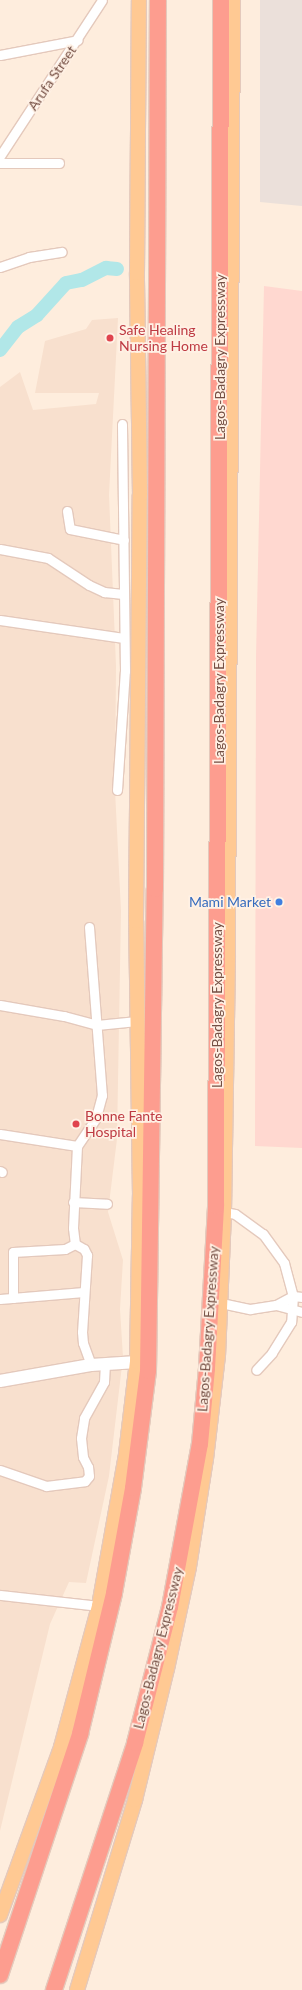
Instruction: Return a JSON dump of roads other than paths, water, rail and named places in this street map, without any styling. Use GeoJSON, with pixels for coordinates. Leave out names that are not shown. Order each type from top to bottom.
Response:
{"type":"FeatureCollection","features":[{"type":"Feature","properties":{"kind":"highway"},"geometry":{"type":"LineString","coordinates":[[0,1975],[80,1734],[114,1593],[133,1488],[148,1371],[155,889],[158,0]]}},
{"type":"Feature","properties":{"kind":"highway","name":"Lagos-Badagry Expressway"},"geometry":{"type":"LineString","coordinates":[[54,1990],[135,1743],[170,1607],[200,1444],[220,1209],[221,0]]}},
{"type":"Feature","properties":{"kind":"highway"},"geometry":{"type":"LineString","coordinates":[[140,1195],[145,1223],[149,1307]]}},
{"type":"Feature","properties":{"kind":"main road"},"geometry":{"type":"LineString","coordinates":[[0,1915],[63,1740],[100,1606],[126,1454],[137,1362],[140,1195],[137,1021],[140,495],[137,274],[139,0]]}},
{"type":"Feature","properties":{"kind":"main road","name":"Lagos-Badagry Expressway"},"geometry":{"type":"LineString","coordinates":[[77,1990],[135,1800],[173,1640],[188,1567],[206,1459],[221,1303],[220,1209],[233,0]]}},
{"type":"Feature","properties":{"kind":"street","name":"Arufa Street"},"geometry":{"type":"LineString","coordinates":[[0,156],[78,40],[102,0]]}},
{"type":"Feature","properties":{"kind":"street"},"geometry":{"type":"LineString","coordinates":[[0,55],[78,40]]}},
{"type":"Feature","properties":{"kind":"street"},"geometry":{"type":"LineString","coordinates":[[0,163],[59,163]]}},
{"type":"Feature","properties":{"kind":"street"},"geometry":{"type":"LineString","coordinates":[[0,267],[30,257],[62,252]]}},
{"type":"Feature","properties":{"kind":"street"},"geometry":{"type":"LineString","coordinates":[[117,790],[125,671],[122,424]]}},
{"type":"Feature","properties":{"kind":"street"},"geometry":{"type":"LineString","coordinates":[[67,511],[70,529],[124,540]]}},
{"type":"Feature","properties":{"kind":"street"},"geometry":{"type":"LineString","coordinates":[[0,549],[48,558],[89,585],[104,592],[124,594]]}},
{"type":"Feature","properties":{"kind":"street"},"geometry":{"type":"LineString","coordinates":[[0,620],[124,638]]}},
{"type":"Feature","properties":{"kind":"street"},"geometry":{"type":"LineString","coordinates":[[75,1244],[73,1202],[77,1146],[96,1118],[100,1105],[97,1025],[89,927]]}},
{"type":"Feature","properties":{"kind":"street"},"geometry":{"type":"LineString","coordinates":[[0,1005],[64,1016],[97,1025],[137,1021]]}},
{"type":"Feature","properties":{"kind":"street"},"geometry":{"type":"LineString","coordinates":[[0,1134],[77,1146]]}},
{"type":"Feature","properties":{"kind":"street"},"geometry":{"type":"LineString","coordinates":[[73,1202],[107,1204]]}},
{"type":"Feature","properties":{"kind":"street"},"geometry":{"type":"LineString","coordinates":[[220,1209],[234,1214],[264,1234],[284,1263],[297,1296],[297,1311],[282,1340],[256,1370]]}},
{"type":"Feature","properties":{"kind":"street"},"geometry":{"type":"LineString","coordinates":[[75,1244],[84,1249],[87,1255],[82,1343],[91,1365]]}},
{"type":"Feature","properties":{"kind":"street"},"geometry":{"type":"LineString","coordinates":[[13,1298],[13,1252],[65,1249],[75,1244]]}},
{"type":"Feature","properties":{"kind":"street"},"geometry":{"type":"LineString","coordinates":[[0,1299],[84,1292]]}},
{"type":"Feature","properties":{"kind":"street"},"geometry":{"type":"LineString","coordinates":[[221,1303],[250,1309],[276,1305],[297,1296]]}},
{"type":"Feature","properties":{"kind":"street"},"geometry":{"type":"LineString","coordinates":[[276,1305],[297,1311]]}},
{"type":"Feature","properties":{"kind":"street"},"geometry":{"type":"LineString","coordinates":[[0,1381],[91,1365],[137,1362]]}},
{"type":"Feature","properties":{"kind":"street"},"geometry":{"type":"LineString","coordinates":[[0,1470],[46,1486],[85,1481],[89,1476],[88,1467],[83,1457],[81,1438],[84,1418],[104,1382],[105,1364]]}},
{"type":"Feature","properties":{"kind":"street"},"geometry":{"type":"LineString","coordinates":[[0,1595],[100,1606]]}},
{"type":"Feature","properties":{"kind":"waterway"},"geometry":{"type":"LineString","coordinates":[[0,350],[18,327],[37,315],[66,283],[82,280],[106,268],[117,269]]}},
{"type":"Feature","properties":{"kind":"place","name":"Safe Healing Nursing Home"},"geometry":{"type":"Point","coordinates":[110,338]}},
{"type":"Feature","properties":{"kind":"place","name":"Mami Market"},"geometry":{"type":"Point","coordinates":[279,902]}},
{"type":"Feature","properties":{"kind":"place","name":"Bonne Fante Hospital"},"geometry":{"type":"Point","coordinates":[76,1124]}}]}
